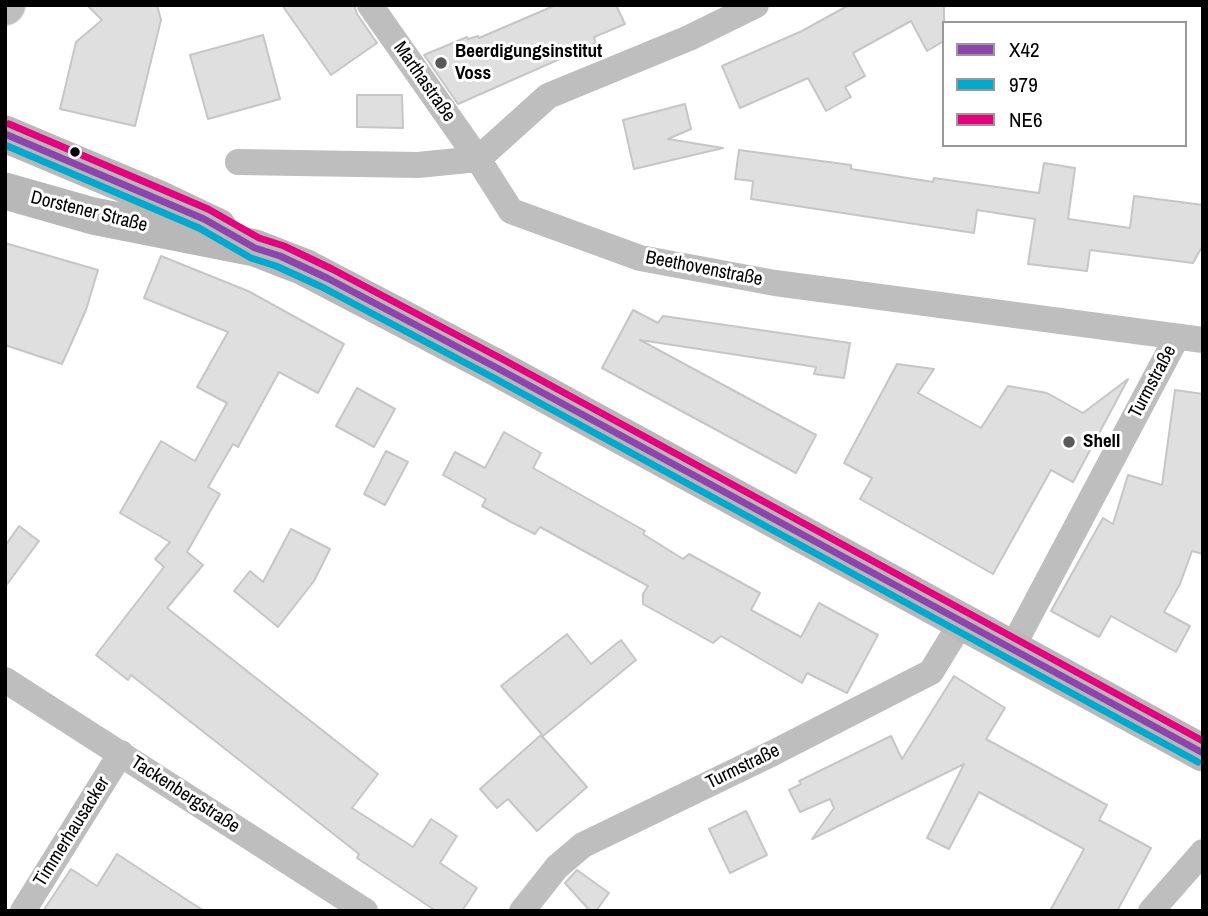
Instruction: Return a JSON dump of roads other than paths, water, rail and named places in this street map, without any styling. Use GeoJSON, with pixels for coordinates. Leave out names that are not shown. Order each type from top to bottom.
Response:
{"type":"FeatureCollection","features":[{"type":"Feature","properties":{"kind":"main road","name":"Dorstener Straße"},"geometry":{"type":"LineString","coordinates":[[5,134],[204,219],[255,248],[304,267],[499,369],[1203,753]]}},
{"type":"Feature","properties":{"kind":"main road","name":"Dorstener Straße"},"geometry":{"type":"LineString","coordinates":[[5,191],[93,216],[255,248]]}},
{"type":"Feature","properties":{"kind":"street","name":"Marthastraße"},"geometry":{"type":"LineString","coordinates":[[370,5],[478,159]]}},
{"type":"Feature","properties":{"kind":"street"},"geometry":{"type":"LineString","coordinates":[[238,162],[418,165],[478,159],[548,96],[689,38],[756,5]]}},
{"type":"Feature","properties":{"kind":"street","name":"Beethovenstraße"},"geometry":{"type":"LineString","coordinates":[[478,159],[511,211],[640,258],[775,284],[1190,338]]}},
{"type":"Feature","properties":{"kind":"street","name":"Turmstraße"},"geometry":{"type":"LineString","coordinates":[[1011,650],[1190,338]]}},
{"type":"Feature","properties":{"kind":"street","name":"Turmstraße"},"geometry":{"type":"LineString","coordinates":[[522,911],[557,867],[583,845],[931,673],[961,622]]}},
{"type":"Feature","properties":{"kind":"street","name":"Tackenbergstraße"},"geometry":{"type":"LineString","coordinates":[[5,680],[365,911]]}},
{"type":"Feature","properties":{"kind":"street","name":"Timmerhausacker"},"geometry":{"type":"LineString","coordinates":[[23,911],[121,753]]}},
{"type":"Feature","properties":{"kind":"street"},"geometry":{"type":"LineString","coordinates":[[1151,911],[1203,852]]}},
{"type":"Feature","properties":{"kind":"place","name":"Beerdigungsinstitut Voss"},"geometry":{"type":"Point","coordinates":[441,63]}},
{"type":"Feature","properties":{"kind":"place","name":"Shell"},"geometry":{"type":"Point","coordinates":[1069,442]}}]}
